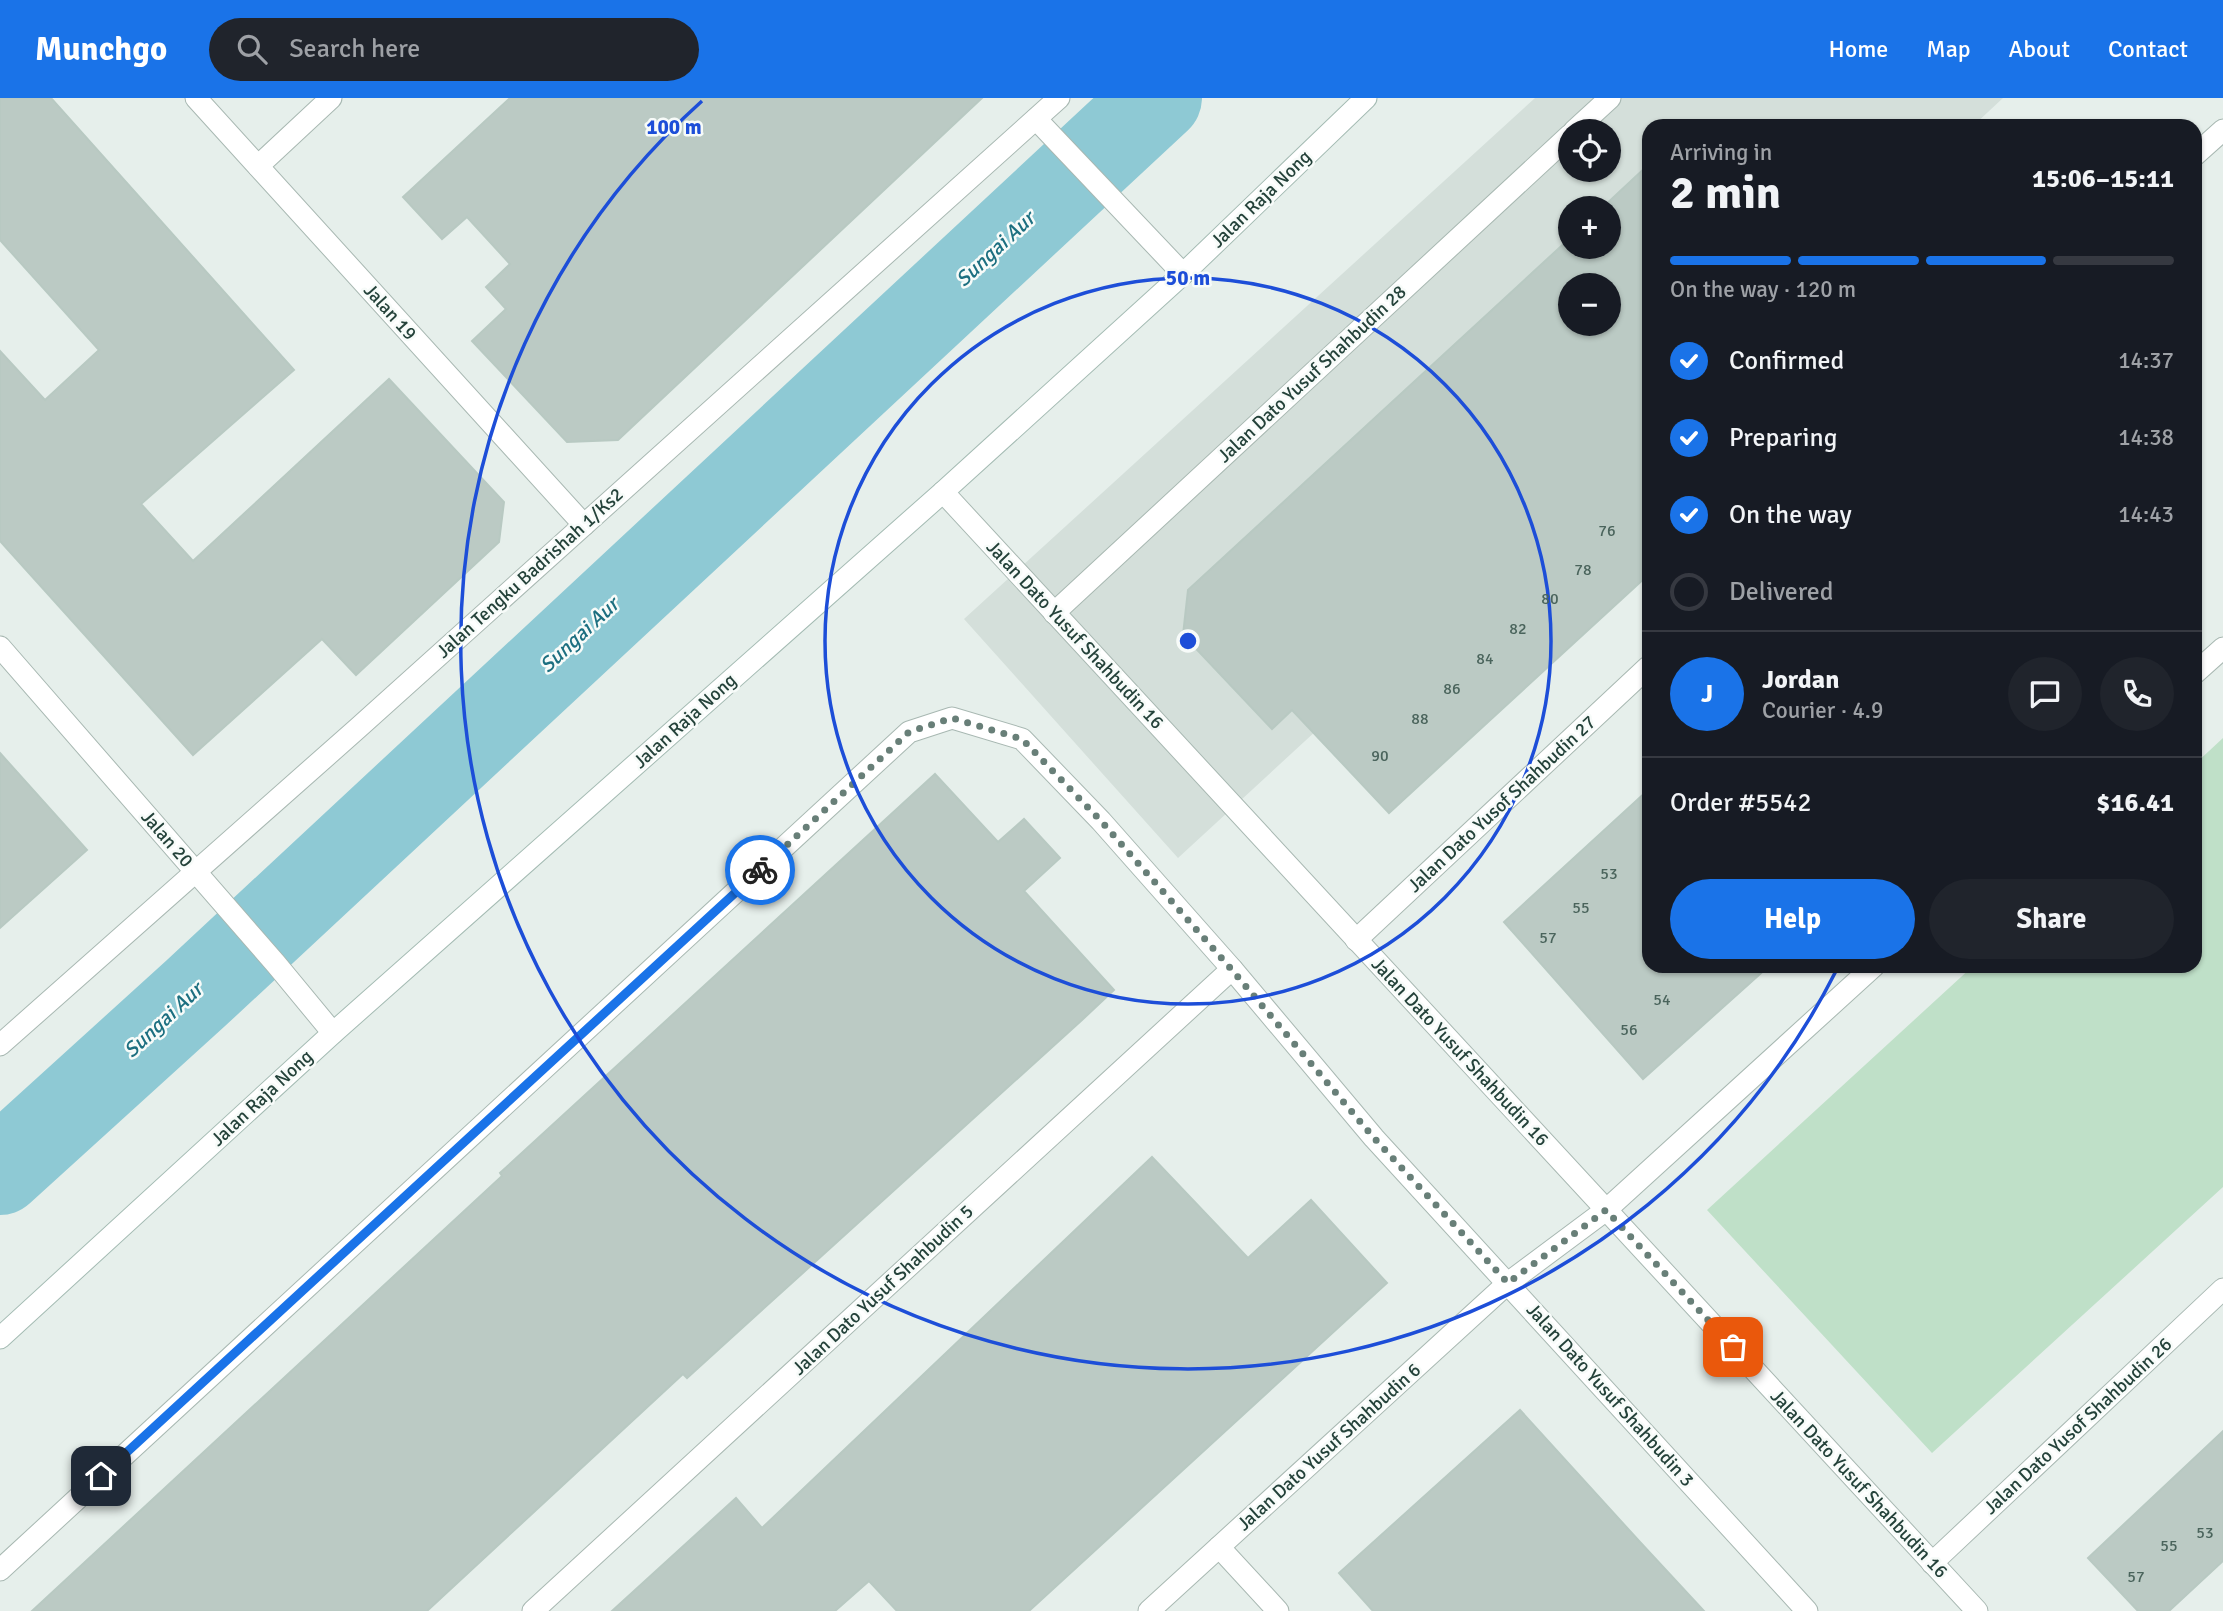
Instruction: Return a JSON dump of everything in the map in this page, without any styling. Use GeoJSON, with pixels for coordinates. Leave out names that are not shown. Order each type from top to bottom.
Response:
{"type":"FeatureCollection","features":[{"type":"Feature","properties":{"kind":"street","name":"Jalan 19"},"geometry":{"type":"LineString","coordinates":[[196,98],[584,525]]}},
{"type":"Feature","properties":{"kind":"street"},"geometry":{"type":"LineString","coordinates":[[258,166],[331,98]]}},
{"type":"Feature","properties":{"kind":"street","name":"Jalan Tengku Badrishah 1/Ks2"},"geometry":{"type":"LineString","coordinates":[[0,1045],[1059,98]]}},
{"type":"Feature","properties":{"kind":"street","name":"Jalan Raja Nong"},"geometry":{"type":"LineString","coordinates":[[0,1338],[332,1033],[943,492],[1184,274],[1366,98]]}},
{"type":"Feature","properties":{"kind":"street"},"geometry":{"type":"LineString","coordinates":[[1587,119],[1610,98]]}},
{"type":"Feature","properties":{"kind":"street"},"geometry":{"type":"LineString","coordinates":[[1036,119],[1184,274]]}},
{"type":"Feature","properties":{"kind":"street"},"geometry":{"type":"LineString","coordinates":[[2202,149],[2223,130]]}},
{"type":"Feature","properties":{"kind":"street","name":"Jalan Dato Yusuf Shahbudin 28"},"geometry":{"type":"LineString","coordinates":[[1054,613],[1558,146]]}},
{"type":"Feature","properties":{"kind":"street","name":"Jalan Dato Yusuf Shahbudin 16"},"geometry":{"type":"LineString","coordinates":[[943,492],[1977,1611]]}},
{"type":"Feature","properties":{"kind":"street","name":"Jalan 20"},"geometry":{"type":"LineString","coordinates":[[0,647],[276,964],[332,1033]]}},
{"type":"Feature","properties":{"kind":"street"},"geometry":{"type":"LineString","coordinates":[[2202,667],[2223,648]]}},
{"type":"Feature","properties":{"kind":"street","name":"Jalan Dato Yusof Shahbudin 27"},"geometry":{"type":"LineString","coordinates":[[1356,940],[1642,673]]}},
{"type":"Feature","properties":{"kind":"street","name":"Jalan Dato Yusuf Shahbudin 3"},"geometry":{"type":"LineString","coordinates":[[0,1570],[909,732],[952,718],[1022,739],[1101,821],[1374,1138],[1807,1611]]}},
{"type":"Feature","properties":{"kind":"street","name":"Jalan Dato Yusuf Shahbudin 5"},"geometry":{"type":"LineString","coordinates":[[533,1611],[1232,970]]}},
{"type":"Feature","properties":{"kind":"street"},"geometry":{"type":"LineString","coordinates":[[1606,1210],[1866,973]]}},
{"type":"Feature","properties":{"kind":"street","name":"Jalan Dato Yusuf Shahbudin 6"},"geometry":{"type":"LineString","coordinates":[[1149,1611],[1508,1283],[1606,1210]]}},
{"type":"Feature","properties":{"kind":"street","name":"Jalan Dato Yusof Shahbudin 26"},"geometry":{"type":"LineString","coordinates":[[1932,1563],[2223,1289]]}},
{"type":"Feature","properties":{"kind":"street"},"geometry":{"type":"LineString","coordinates":[[1219,1547],[1278,1611]]}},
{"type":"Feature","properties":{"kind":"shaded area"},"geometry":{"type":"Polygon","coordinates":[[[1535,98],[2003,98],[1980,119],[1642,119],[1642,431],[1178,858],[964,619],[1535,98]]]}},
{"type":"Feature","properties":{"kind":"green space"},"geometry":{"type":"Polygon","coordinates":[[[2223,738],[2223,1187],[1932,1453],[1707,1210],[1965,973],[2202,973],[2202,758],[2223,738]]]}},
{"type":"Feature","properties":{"kind":"building"},"geometry":{"type":"Polygon","coordinates":[[[0,98],[51,98],[294,370],[141,504],[193,561],[389,379],[504,502],[499,542],[356,675],[322,639],[193,755],[0,541],[0,351],[45,400],[99,350],[0,240],[0,98]]]}},
{"type":"Feature","properties":{"kind":"building"},"geometry":{"type":"Polygon","coordinates":[[[510,98],[982,98],[618,440],[567,442],[472,341],[506,309],[486,287],[510,264],[467,217],[442,239],[403,197],[510,98]]]}},
{"type":"Feature","properties":{"kind":"building"},"geometry":{"type":"Polygon","coordinates":[[[1642,171],[1642,581],[1389,813],[1292,710],[1272,729],[1183,635],[1188,590],[1558,249],[1558,259],[1621,259],[1621,196],[1615,196],[1642,171]]]}},
{"type":"Feature","properties":{"kind":"building"},"geometry":{"type":"Polygon","coordinates":[[[0,753],[87,850],[0,928],[0,753]]]}},
{"type":"Feature","properties":{"kind":"building"},"geometry":{"type":"Polygon","coordinates":[[[935,774],[998,842],[1024,819],[1060,858],[1024,891],[1114,990],[1082,1020],[687,1378],[683,1374],[427,1611],[32,1611],[502,1176],[500,1173],[935,774]]]}},
{"type":"Feature","properties":{"kind":"building"},"geometry":{"type":"Polygon","coordinates":[[[1642,796],[1642,973],[1761,973],[1643,1079],[1504,922],[1642,796]]]}},
{"type":"Feature","properties":{"kind":"building"},"geometry":{"type":"Polygon","coordinates":[[[1152,1157],[1248,1258],[1311,1200],[1387,1283],[1029,1611],[897,1611],[869,1581],[835,1611],[612,1611],[736,1498],[762,1528],[1152,1157]]]}},
{"type":"Feature","properties":{"kind":"building"},"geometry":{"type":"Polygon","coordinates":[[[1520,1410],[1704,1611],[1373,1611],[1339,1573],[1520,1410]]]}},
{"type":"Feature","properties":{"kind":"building"},"geometry":{"type":"Polygon","coordinates":[[[2223,1431],[2223,1561],[2169,1611],[2138,1611],[2088,1558],[2223,1431]]]}},
{"type":"Feature","properties":{"kind":"waterway","name":"Sungai Aur"},"geometry":{"type":"LineString","coordinates":[[0,1171],[196,993],[1158,98]]}},
{"type":"Feature","properties":{"kind":"way so far"},"geometry":{"type":"LineString","coordinates":[[760,870],[909,732],[952,718],[1022,739],[1101,821],[1374,1138],[1508,1283],[1606,1210],[1733,1347]]}},
{"type":"Feature","properties":{"kind":"route"},"geometry":{"type":"LineString","coordinates":[[101,1476],[760,870]]}}]}
